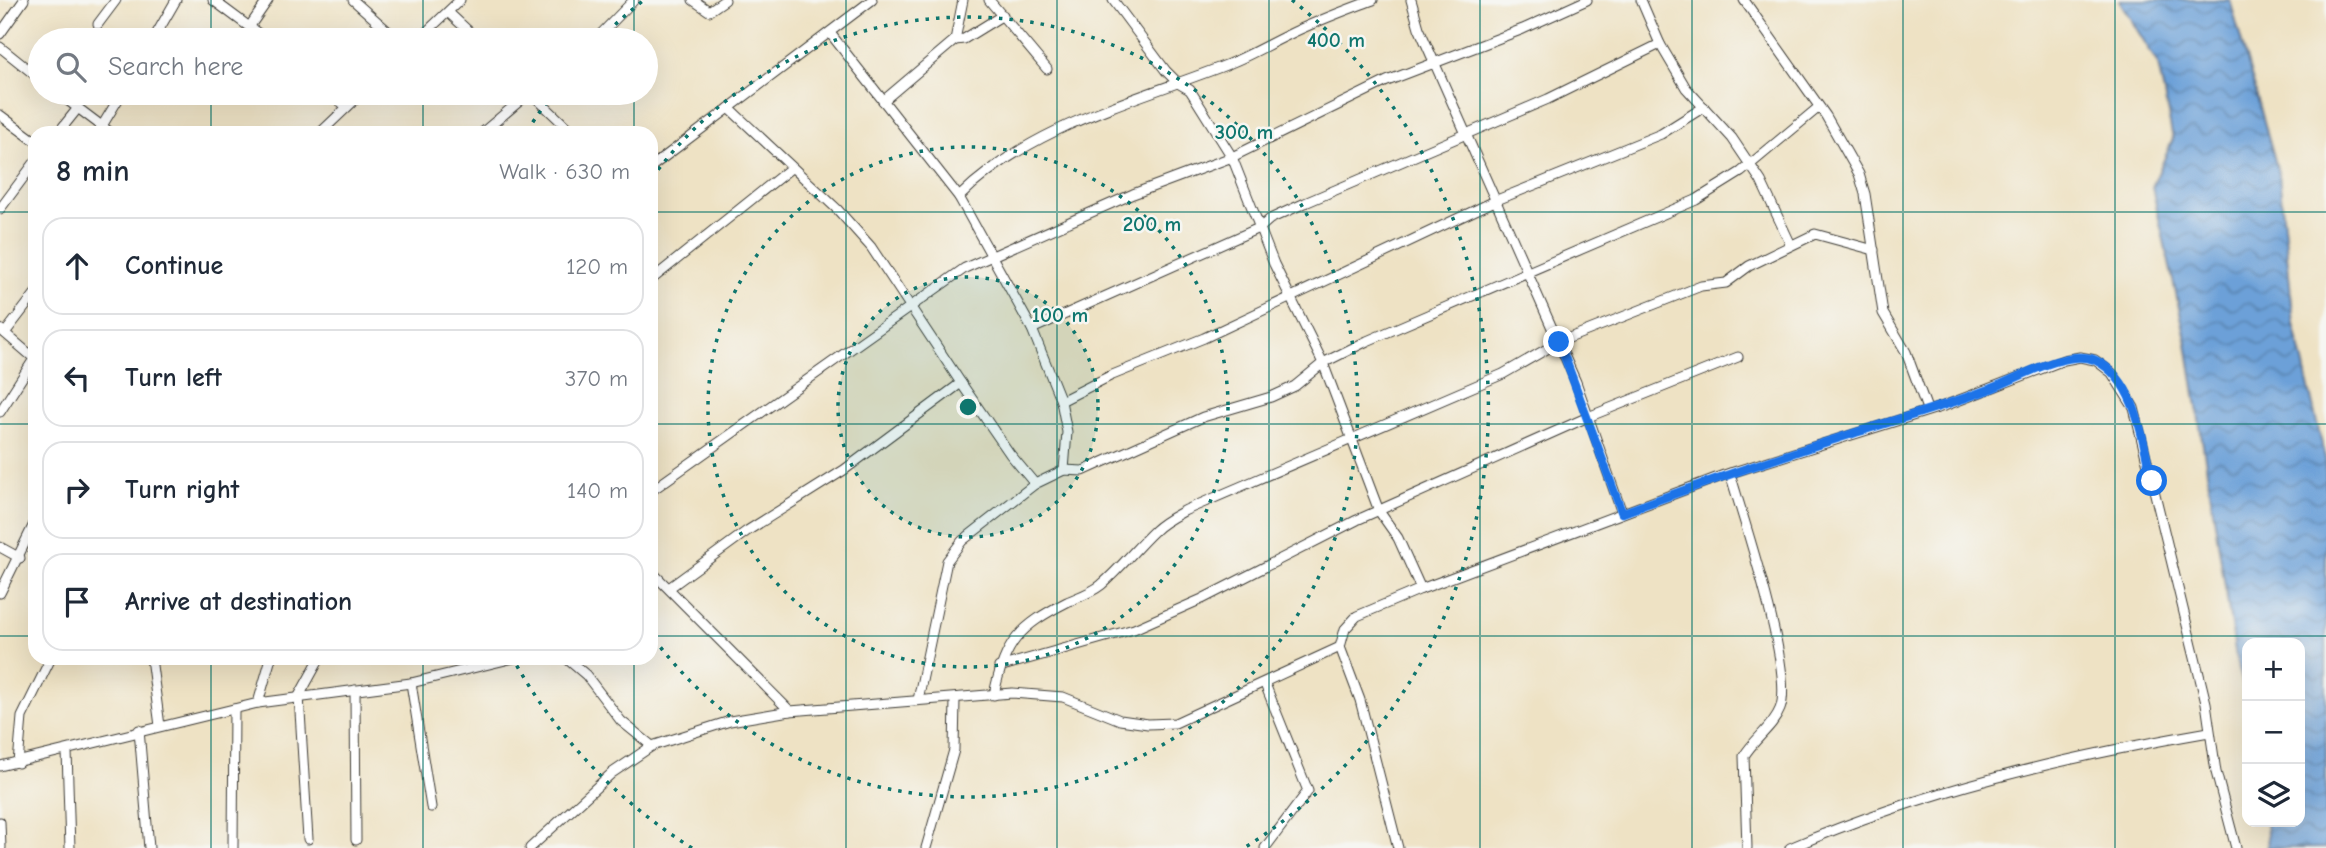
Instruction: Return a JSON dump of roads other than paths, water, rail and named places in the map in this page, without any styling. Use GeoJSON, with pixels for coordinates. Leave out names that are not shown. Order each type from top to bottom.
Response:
{"type":"FeatureCollection","features":[{"type":"Feature","properties":{"kind":"street"},"geometry":{"type":"LineString","coordinates":[[0,34],[24,0]]}},
{"type":"Feature","properties":{"kind":"street"},"geometry":{"type":"LineString","coordinates":[[98,24],[116,0]]}},
{"type":"Feature","properties":{"kind":"street"},"geometry":{"type":"LineString","coordinates":[[160,28],[176,0]]}},
{"type":"Feature","properties":{"kind":"street"},"geometry":{"type":"LineString","coordinates":[[213,0],[252,28]]}},
{"type":"Feature","properties":{"kind":"street"},"geometry":{"type":"LineString","coordinates":[[250,26],[268,0]]}},
{"type":"Feature","properties":{"kind":"street"},"geometry":{"type":"LineString","coordinates":[[354,0],[385,28]]}},
{"type":"Feature","properties":{"kind":"street"},"geometry":{"type":"LineString","coordinates":[[431,28],[460,0]]}},
{"type":"Feature","properties":{"kind":"street"},"geometry":{"type":"LineString","coordinates":[[607,28],[634,0]]}},
{"type":"Feature","properties":{"kind":"street"},"geometry":{"type":"LineString","coordinates":[[693,0],[709,11],[725,0]]}},
{"type":"Feature","properties":{"kind":"street"},"geometry":{"type":"LineString","coordinates":[[658,162],[872,0]]}},
{"type":"Feature","properties":{"kind":"street"},"geometry":{"type":"LineString","coordinates":[[955,40],[963,0]]}},
{"type":"Feature","properties":{"kind":"street"},"geometry":{"type":"LineString","coordinates":[[989,0],[1047,69]]}},
{"type":"Feature","properties":{"kind":"street"},"geometry":{"type":"LineString","coordinates":[[1113,0],[1178,83],[1191,90],[1232,157],[1289,297],[1323,363],[1350,441],[1379,511],[1398,538],[1421,589]]}},
{"type":"Feature","properties":{"kind":"street"},"geometry":{"type":"LineString","coordinates":[[959,197],[984,172],[1023,147],[1229,64],[1325,18],[1373,0]]}},
{"type":"Feature","properties":{"kind":"street"},"geometry":{"type":"LineString","coordinates":[[1411,0],[1412,13],[1433,62],[1559,342],[1622,513]]}},
{"type":"Feature","properties":{"kind":"street"},"geometry":{"type":"LineString","coordinates":[[658,486],[965,268],[1133,194],[1232,157],[1335,105],[1433,62],[1523,29],[1587,0]]}},
{"type":"Feature","properties":{"kind":"street"},"geometry":{"type":"LineString","coordinates":[[1641,0],[1660,44],[1686,88],[1751,165],[1769,194],[1791,245]]}},
{"type":"Feature","properties":{"kind":"street"},"geometry":{"type":"LineString","coordinates":[[1744,0],[1819,107],[1859,174],[1884,313],[1906,352],[1927,409]]}},
{"type":"Feature","properties":{"kind":"street"},"geometry":{"type":"LineString","coordinates":[[449,12],[466,28]]}},
{"type":"Feature","properties":{"kind":"street"},"geometry":{"type":"LineString","coordinates":[[883,102],[955,40],[964,39],[1003,15]]}},
{"type":"Feature","properties":{"kind":"street"},"geometry":{"type":"LineString","coordinates":[[830,33],[959,197],[1032,328],[1061,401],[1067,432],[1064,470]]}},
{"type":"Feature","properties":{"kind":"street"},"geometry":{"type":"LineString","coordinates":[[1032,328],[1261,227],[1270,219],[1548,99],[1660,44]]}},
{"type":"Feature","properties":{"kind":"street"},"geometry":{"type":"LineString","coordinates":[[0,47],[28,69]]}},
{"type":"Feature","properties":{"kind":"street"},"geometry":{"type":"LineString","coordinates":[[74,105],[102,126],[115,105]]}},
{"type":"Feature","properties":{"kind":"street"},"geometry":{"type":"LineString","coordinates":[[327,126],[347,107],[345,105]]}},
{"type":"Feature","properties":{"kind":"street"},"geometry":{"type":"LineString","coordinates":[[490,126],[516,105]]}},
{"type":"Feature","properties":{"kind":"street"},"geometry":{"type":"LineString","coordinates":[[543,105],[565,126]]}},
{"type":"Feature","properties":{"kind":"street"},"geometry":{"type":"LineString","coordinates":[[1061,401],[1497,200],[1661,134],[1704,107]]}},
{"type":"Feature","properties":{"kind":"street"},"geometry":{"type":"LineString","coordinates":[[918,700],[947,561],[962,541],[1035,484],[1064,470],[1083,471],[1203,417],[1271,397],[1295,386],[1323,363],[1696,200],[1751,165],[1791,127],[1819,107]]}},
{"type":"Feature","properties":{"kind":"street"},"geometry":{"type":"LineString","coordinates":[[64,126],[78,108]]}},
{"type":"Feature","properties":{"kind":"street"},"geometry":{"type":"LineString","coordinates":[[729,108],[836,209],[871,247],[1010,454],[1035,484]]}},
{"type":"Feature","properties":{"kind":"street"},"geometry":{"type":"LineString","coordinates":[[0,115],[28,136]]}},
{"type":"Feature","properties":{"kind":"street"},"geometry":{"type":"LineString","coordinates":[[658,274],[791,168]]}},
{"type":"Feature","properties":{"kind":"street"},"geometry":{"type":"LineString","coordinates":[[0,209],[28,171]]}},
{"type":"Feature","properties":{"kind":"street"},"geometry":{"type":"LineString","coordinates":[[994,695],[999,667],[1018,633],[1034,621],[1096,589],[1126,565],[1155,529],[1186,510],[1503,374],[1559,342],[1701,286],[1726,283],[1749,266],[1818,234],[1874,250]]}},
{"type":"Feature","properties":{"kind":"street"},"geometry":{"type":"LineString","coordinates":[[28,302],[2,331],[28,354]]}},
{"type":"Feature","properties":{"kind":"street"},"geometry":{"type":"LineString","coordinates":[[999,667],[1134,629],[1379,511],[1588,417],[1738,357]]}},
{"type":"Feature","properties":{"kind":"street"},"geometry":{"type":"LineString","coordinates":[[1398,848],[1360,700],[1340,648],[1345,629],[1356,616],[1730,473],[1927,409],[1944,406],[2064,360],[2080,357],[2095,360],[2112,373],[2134,408],[2174,565],[2236,848]]}},
{"type":"Feature","properties":{"kind":"street"},"geometry":{"type":"LineString","coordinates":[[0,412],[28,368]]}},
{"type":"Feature","properties":{"kind":"street"},"geometry":{"type":"LineString","coordinates":[[669,588],[747,531],[844,470],[961,383]]}},
{"type":"Feature","properties":{"kind":"street"},"geometry":{"type":"LineString","coordinates":[[1730,473],[1776,640],[1785,692],[1776,717],[1744,756],[1747,848]]}},
{"type":"Feature","properties":{"kind":"street"},"geometry":{"type":"LineString","coordinates":[[0,593],[28,539]]}},
{"type":"Feature","properties":{"kind":"street"},"geometry":{"type":"LineString","coordinates":[[0,547],[20,558]]}},
{"type":"Feature","properties":{"kind":"street"},"geometry":{"type":"LineString","coordinates":[[658,578],[790,711]]}},
{"type":"Feature","properties":{"kind":"street"},"geometry":{"type":"LineString","coordinates":[[530,848],[612,774],[652,746],[730,721],[790,711],[956,699],[1012,692],[1063,697],[1120,720],[1161,724],[1186,720],[1340,648]]}},
{"type":"Feature","properties":{"kind":"street"},"geometry":{"type":"LineString","coordinates":[[18,763],[22,717],[48,665]]}},
{"type":"Feature","properties":{"kind":"street"},"geometry":{"type":"LineString","coordinates":[[152,665],[160,726]]}},
{"type":"Feature","properties":{"kind":"street"},"geometry":{"type":"LineString","coordinates":[[258,703],[269,665]]}},
{"type":"Feature","properties":{"kind":"street"},"geometry":{"type":"LineString","coordinates":[[308,839],[299,696],[316,665]]}},
{"type":"Feature","properties":{"kind":"street"},"geometry":{"type":"LineString","coordinates":[[0,766],[258,703],[411,683],[485,665]]}},
{"type":"Feature","properties":{"kind":"street"},"geometry":{"type":"LineString","coordinates":[[574,665],[586,676],[621,721],[652,746]]}},
{"type":"Feature","properties":{"kind":"street"},"geometry":{"type":"LineString","coordinates":[[411,683],[431,807]]}},
{"type":"Feature","properties":{"kind":"street"},"geometry":{"type":"LineString","coordinates":[[1265,684],[1308,791],[1265,848]]}},
{"type":"Feature","properties":{"kind":"street"},"geometry":{"type":"LineString","coordinates":[[355,690],[356,840]]}},
{"type":"Feature","properties":{"kind":"street"},"geometry":{"type":"LineString","coordinates":[[926,848],[954,750],[956,699]]}},
{"type":"Feature","properties":{"kind":"street"},"geometry":{"type":"LineString","coordinates":[[233,848],[234,709]]}},
{"type":"Feature","properties":{"kind":"street"},"geometry":{"type":"LineString","coordinates":[[139,730],[149,848]]}},
{"type":"Feature","properties":{"kind":"street"},"geometry":{"type":"LineString","coordinates":[[1790,848],[1857,820],[1971,784],[2054,762],[2209,732]]}},
{"type":"Feature","properties":{"kind":"street"},"geometry":{"type":"LineString","coordinates":[[67,751],[70,848]]}},
{"type":"Feature","properties":{"kind":"street"},"geometry":{"type":"LineString","coordinates":[[0,822],[1,848]]}},
{"type":"Feature","properties":{"kind":"water"},"geometry":{"type":"Polygon","coordinates":[[[2119,0],[2230,0],[2279,175],[2294,323],[2326,462],[2326,848],[2268,848],[2266,827],[2305,827],[2305,638],[2242,638],[2242,680],[2236,657],[2187,343],[2152,187],[2173,139],[2158,64],[2119,0]]]}}]}
